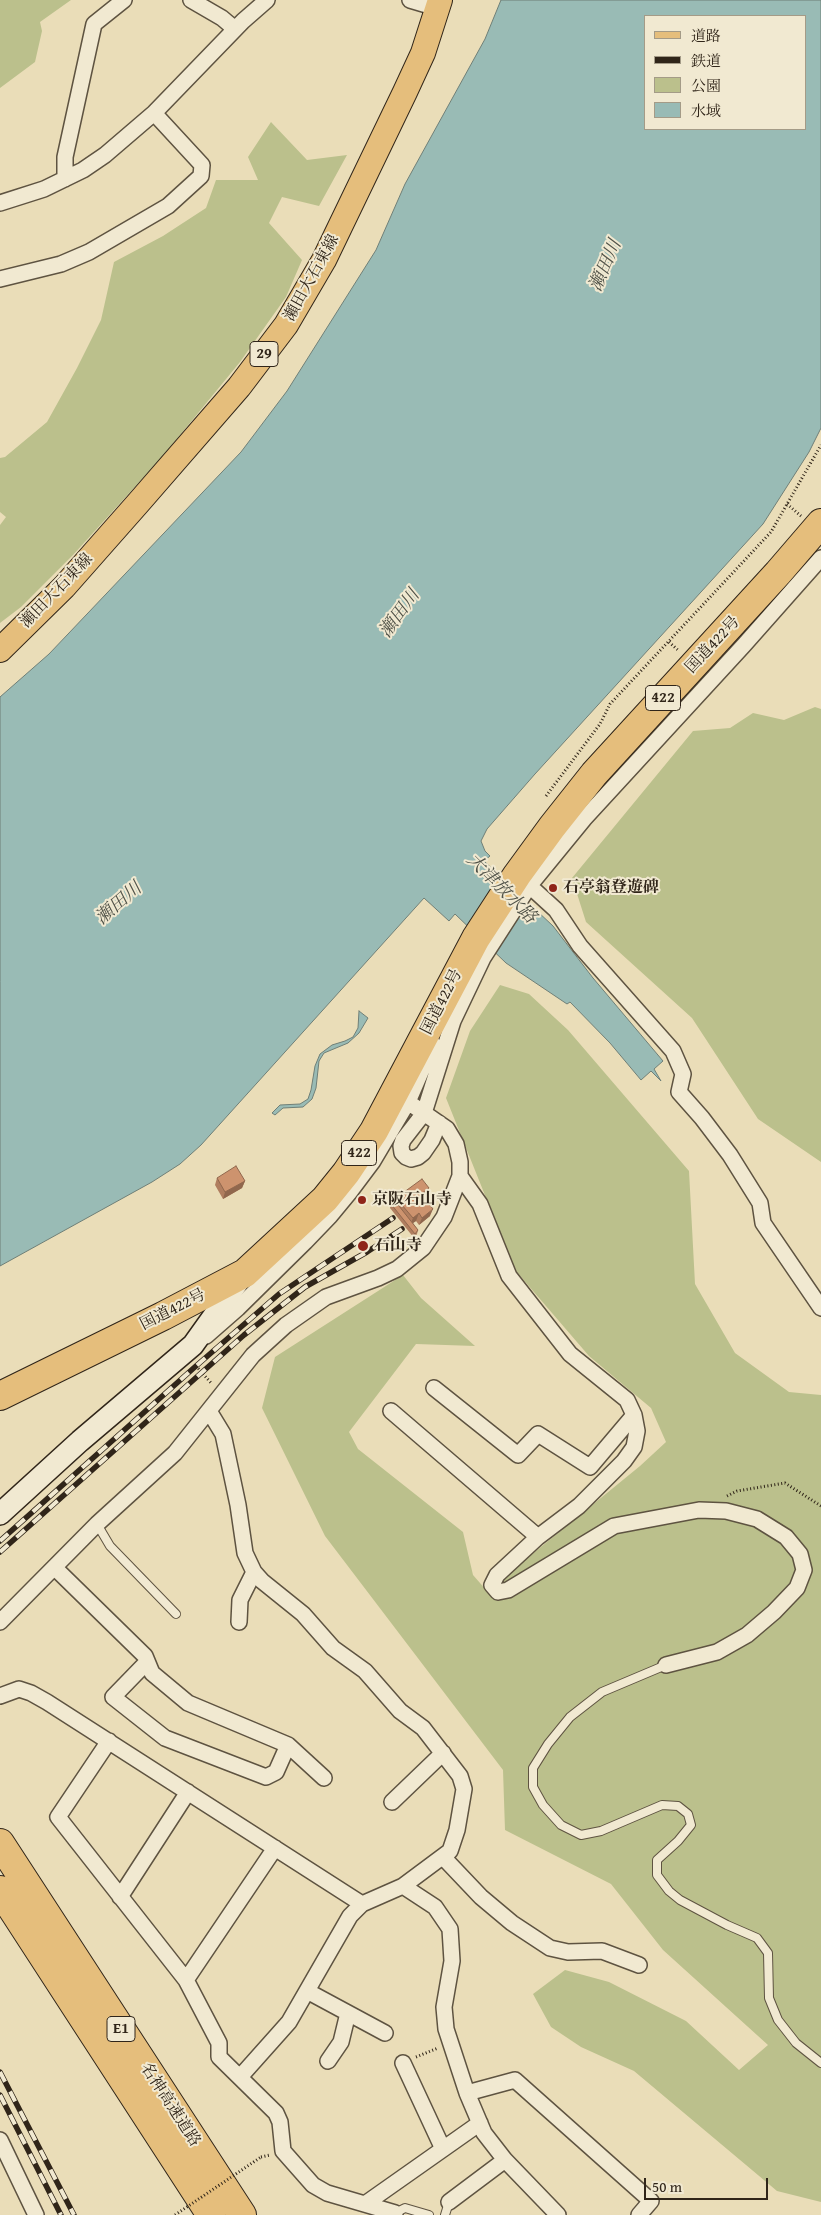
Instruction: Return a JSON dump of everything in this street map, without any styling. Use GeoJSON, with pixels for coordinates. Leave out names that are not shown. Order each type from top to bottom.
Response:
{"type":"FeatureCollection","features":[{"type":"Feature","properties":{"kind":"highway","name":"国道422号"},"geometry":{"type":"LineString","coordinates":[[1,1394],[163,1316],[244,1273],[325,1199],[402,1097],[438,1006],[476,938],[520,880],[594,774],[786,581],[821,523]]}},
{"type":"Feature","properties":{"kind":"highway","name":"名神高速道路"},"geometry":{"type":"LineString","coordinates":[[0,1843],[242,2215]]}},
{"type":"Feature","properties":{"kind":"highway","name":"名神高速道路"},"geometry":{"type":"LineString","coordinates":[[0,1890],[211,2215]]}},
{"type":"Feature","properties":{"kind":"main road","name":"瀬田大石東線"},"geometry":{"type":"LineString","coordinates":[[0,650],[64,587],[182,453],[238,387],[286,326],[324,260],[405,92],[422,53],[438,4]]}},
{"type":"Feature","properties":{"kind":"street"},"geometry":{"type":"LineString","coordinates":[[65,179],[65,157],[94,24],[124,0]]}},
{"type":"Feature","properties":{"kind":"street"},"geometry":{"type":"LineString","coordinates":[[191,0],[222,18],[235,29]]}},
{"type":"Feature","properties":{"kind":"street"},"geometry":{"type":"LineString","coordinates":[[0,202],[44,189],[105,155],[154,113],[235,29],[268,0]]}},
{"type":"Feature","properties":{"kind":"street"},"geometry":{"type":"LineString","coordinates":[[410,0],[438,4]]}},
{"type":"Feature","properties":{"kind":"street"},"geometry":{"type":"LineString","coordinates":[[0,279],[61,264],[89,252],[168,206],[201,176],[202,165],[154,113]]}},
{"type":"Feature","properties":{"kind":"street"},"geometry":{"type":"LineString","coordinates":[[786,581],[821,558]]}},
{"type":"Feature","properties":{"kind":"street"},"geometry":{"type":"LineString","coordinates":[[439,1123],[432,1140],[423,1153],[411,1159],[406,1157],[401,1146],[403,1140],[424,1113],[453,1021],[520,880],[556,910],[580,946],[673,1050],[682,1074],[679,1092],[702,1118],[730,1155],[760,1203],[763,1223],[821,1308]]}},
{"type":"Feature","properties":{"kind":"street"},"geometry":{"type":"LineString","coordinates":[[0,1514],[80,1441],[192,1352],[330,1216],[373,1161],[402,1097],[447,1129],[456,1144],[460,1162],[460,1176],[444,1217],[423,1248],[397,1269],[326,1297],[286,1325],[253,1354],[174,1453],[97,1524],[0,1622]]}},
{"type":"Feature","properties":{"kind":"street"},"geometry":{"type":"LineString","coordinates":[[460,1176],[480,1204],[510,1276],[570,1354],[627,1400],[634,1414],[637,1431],[634,1447],[624,1461],[579,1506],[538,1537],[498,1575],[492,1585],[498,1592],[508,1590],[614,1526],[699,1510],[726,1511],[756,1519],[786,1536],[800,1554],[804,1570],[797,1588],[774,1612],[747,1635],[717,1652],[666,1665]]}},
{"type":"Feature","properties":{"kind":"street"},"geometry":{"type":"LineString","coordinates":[[192,1352],[244,1273]]}},
{"type":"Feature","properties":{"kind":"street"},"geometry":{"type":"LineString","coordinates":[[434,1388],[518,1455],[538,1434],[590,1467],[634,1414]]}},
{"type":"Feature","properties":{"kind":"street"},"geometry":{"type":"LineString","coordinates":[[213,1406],[224,1434],[245,1553],[254,1572],[262,1581],[303,1614],[333,1648],[365,1671],[400,1711],[423,1728],[460,1776],[464,1789],[457,1830],[450,1851],[403,1886],[362,1904],[350,1916],[289,2022],[240,2077]]}},
{"type":"Feature","properties":{"kind":"street"},"geometry":{"type":"LineString","coordinates":[[391,1411],[538,1537]]}},
{"type":"Feature","properties":{"kind":"street"},"geometry":{"type":"LineString","coordinates":[[55,1568],[145,1656],[152,1673],[188,1703],[288,1745],[324,1778]]}},
{"type":"Feature","properties":{"kind":"street"},"geometry":{"type":"LineString","coordinates":[[239,1622],[240,1600],[254,1572]]}},
{"type":"Feature","properties":{"kind":"street"},"geometry":{"type":"LineString","coordinates":[[147,1662],[113,1697],[165,1738],[266,1777],[276,1772],[288,1745]]}},
{"type":"Feature","properties":{"kind":"street"},"geometry":{"type":"LineString","coordinates":[[0,1696],[19,1689],[31,1692],[362,1904]]}},
{"type":"Feature","properties":{"kind":"street"},"geometry":{"type":"LineString","coordinates":[[109,1741],[58,1817],[186,1980],[219,2043],[219,2057],[276,2113],[280,2122],[283,2151],[313,2185],[327,2193],[395,2213]]}},
{"type":"Feature","properties":{"kind":"street"},"geometry":{"type":"LineString","coordinates":[[392,1802],[443,1753]]}},
{"type":"Feature","properties":{"kind":"street"},"geometry":{"type":"LineString","coordinates":[[120,1897],[188,1792]]}},
{"type":"Feature","properties":{"kind":"street"},"geometry":{"type":"LineString","coordinates":[[186,1980],[275,1848]]}},
{"type":"Feature","properties":{"kind":"street"},"geometry":{"type":"LineString","coordinates":[[443,1856],[494,1907],[534,1939],[550,1948],[568,1952],[602,1951],[638,1965]]}},
{"type":"Feature","properties":{"kind":"street"},"geometry":{"type":"LineString","coordinates":[[403,1886],[436,1907],[450,1929],[452,1962],[444,2007],[450,2042],[467,2093],[484,2133],[505,2160],[558,2215]]}},
{"type":"Feature","properties":{"kind":"street"},"geometry":{"type":"LineString","coordinates":[[307,1991],[385,2033]]}},
{"type":"Feature","properties":{"kind":"street"},"geometry":{"type":"LineString","coordinates":[[328,2061],[341,2042],[348,2013]]}},
{"type":"Feature","properties":{"kind":"street"},"geometry":{"type":"LineString","coordinates":[[403,2063],[443,2149]]}},
{"type":"Feature","properties":{"kind":"street"},"geometry":{"type":"LineString","coordinates":[[467,2093],[515,2080],[651,2201],[639,2215]]}},
{"type":"Feature","properties":{"kind":"street"},"geometry":{"type":"LineString","coordinates":[[365,2204],[480,2123]]}},
{"type":"Feature","properties":{"kind":"street"},"geometry":{"type":"LineString","coordinates":[[0,2140],[5,2164],[36,2215]]}},
{"type":"Feature","properties":{"kind":"street"},"geometry":{"type":"LineString","coordinates":[[447,2209],[505,2160]]}},
{"type":"Feature","properties":{"kind":"lane"},"geometry":{"type":"LineString","coordinates":[[97,1524],[110,1546],[176,1614]]}},
{"type":"Feature","properties":{"kind":"lane"},"geometry":{"type":"LineString","coordinates":[[666,1665],[602,1692],[570,1717],[548,1744],[533,1768],[532,1787],[543,1805],[561,1825],[581,1836],[662,1806],[678,1806],[688,1814],[691,1825],[657,1860],[657,1875],[669,1891],[680,1900],[727,1925],[757,1938],[768,1953],[769,1998],[778,2020],[796,2043],[821,2063]]}},
{"type":"Feature","properties":{"kind":"lane"},"geometry":{"type":"LineString","coordinates":[[395,2213],[405,2208],[429,2215]]}},
{"type":"Feature","properties":{"kind":"path"},"geometry":{"type":"LineString","coordinates":[[545,798],[600,724],[610,704],[771,532],[821,445]]}},
{"type":"Feature","properties":{"kind":"path"},"geometry":{"type":"LineString","coordinates":[[192,1352],[210,1381],[213,1406]]}},
{"type":"Feature","properties":{"kind":"path"},"geometry":{"type":"LineString","coordinates":[[699,1510],[738,1491],[785,1484],[821,1506]]}},
{"type":"Feature","properties":{"kind":"path"},"geometry":{"type":"LineString","coordinates":[[403,2063],[450,2042]]}},
{"type":"Feature","properties":{"kind":"path"},"geometry":{"type":"LineString","coordinates":[[175,2215],[261,2157]]}},
{"type":"Feature","properties":{"kind":"green space"},"geometry":{"type":"Polygon","coordinates":[[[0,0],[71,0],[40,22],[42,31],[35,62],[0,88],[0,0]]]}},
{"type":"Feature","properties":{"kind":"green space"},"geometry":{"type":"Polygon","coordinates":[[[271,122],[307,160],[347,155],[319,206],[282,197],[269,223],[302,260],[286,297],[240,362],[162,457],[73,555],[21,607],[0,623],[0,525],[6,517],[0,512],[0,458],[5,457],[47,422],[101,320],[114,262],[163,236],[206,208],[216,180],[258,180],[248,157],[271,122]]]}},
{"type":"Feature","properties":{"kind":"green space"},"geometry":{"type":"Polygon","coordinates":[[[815,707],[821,709],[821,1162],[758,1119],[692,1018],[586,922],[572,878],[693,731],[730,728],[753,713],[784,720],[815,707]]]}},
{"type":"Feature","properties":{"kind":"green space"},"geometry":{"type":"Polygon","coordinates":[[[500,985],[529,994],[568,1030],[689,1171],[695,1284],[735,1353],[789,1392],[821,1395],[821,2202],[777,2191],[634,2071],[581,2047],[551,2027],[533,1994],[565,1970],[609,1982],[686,2021],[739,2070],[768,2045],[663,1950],[611,1884],[505,1830],[503,1770],[325,1536],[262,1408],[275,1357],[403,1275],[421,1298],[475,1346],[416,1344],[349,1432],[358,1449],[463,1532],[473,1575],[487,1591],[640,1466],[666,1442],[651,1408],[589,1356],[515,1270],[446,1098],[470,1031],[500,985]]]}},
{"type":"Feature","properties":{"kind":"water"},"geometry":{"type":"Polygon","coordinates":[[[501,0],[821,0],[821,428],[809,452],[763,524],[535,774],[487,829],[481,841],[485,851],[490,856],[484,861],[553,926],[593,978],[663,1061],[654,1069],[661,1081],[651,1071],[641,1080],[610,1043],[570,1002],[567,1004],[506,963],[455,914],[449,921],[424,898],[201,1145],[180,1164],[152,1182],[0,1266],[0,697],[49,654],[241,452],[287,391],[376,250],[405,184],[485,39],[501,0]]]}},
{"type":"Feature","properties":{"kind":"water"},"geometry":{"type":"Polygon","coordinates":[[[359,1011],[368,1018],[359,1033],[348,1043],[324,1053],[319,1061],[316,1088],[312,1099],[303,1107],[283,1108],[275,1115],[272,1113],[280,1105],[300,1104],[308,1099],[315,1066],[320,1054],[332,1045],[353,1037],[358,1028],[359,1011]]]}},
{"type":"Feature","properties":{"kind":"building"},"geometry":{"type":"Polygon","coordinates":[[[236,1166],[245,1181],[225,1192],[217,1178],[236,1166]]]}},
{"type":"Feature","properties":{"kind":"building"},"geometry":{"type":"Polygon","coordinates":[[[422,1179],[429,1188],[421,1194],[433,1209],[422,1218],[419,1213],[413,1218],[396,1198],[422,1179]]]}},
{"type":"Feature","properties":{"kind":"building"},"geometry":{"type":"Polygon","coordinates":[[[395,1201],[418,1230],[415,1234],[391,1204],[395,1201]]]}},
{"type":"Feature","properties":{"kind":"railway"},"geometry":{"type":"LineString","coordinates":[[0,1541],[279,1294],[393,1218]]}},
{"type":"Feature","properties":{"kind":"railway"},"geometry":{"type":"LineString","coordinates":[[0,1552],[244,1335],[305,1287],[367,1252],[402,1229]]}},
{"type":"Feature","properties":{"kind":"railway"},"geometry":{"type":"LineString","coordinates":[[0,2072],[74,2215]]}},
{"type":"Feature","properties":{"kind":"railway"},"geometry":{"type":"LineString","coordinates":[[0,2095],[61,2215]]}},
{"type":"Feature","properties":{"kind":"place","name":"石亭翁登遊碑"},"geometry":{"type":"Point","coordinates":[553,888]}},
{"type":"Feature","properties":{"kind":"place","name":"京阪石山寺"},"geometry":{"type":"Point","coordinates":[362,1200]}},
{"type":"Feature","properties":{"kind":"place","name":"石山寺"},"geometry":{"type":"Point","coordinates":[363,1246]}},
{"type":"Feature","properties":{"kind":"water label","name":"瀬田川"},"geometry":{"type":"Point","coordinates":[606,266]}},
{"type":"Feature","properties":{"kind":"water label","name":"瀬田川"},"geometry":{"type":"Point","coordinates":[400,614]}},
{"type":"Feature","properties":{"kind":"water label","name":"大津放水路"},"geometry":{"type":"Point","coordinates":[501,889]}},
{"type":"Feature","properties":{"kind":"water label","name":"瀬田川"},"geometry":{"type":"Point","coordinates":[119,904]}}]}
